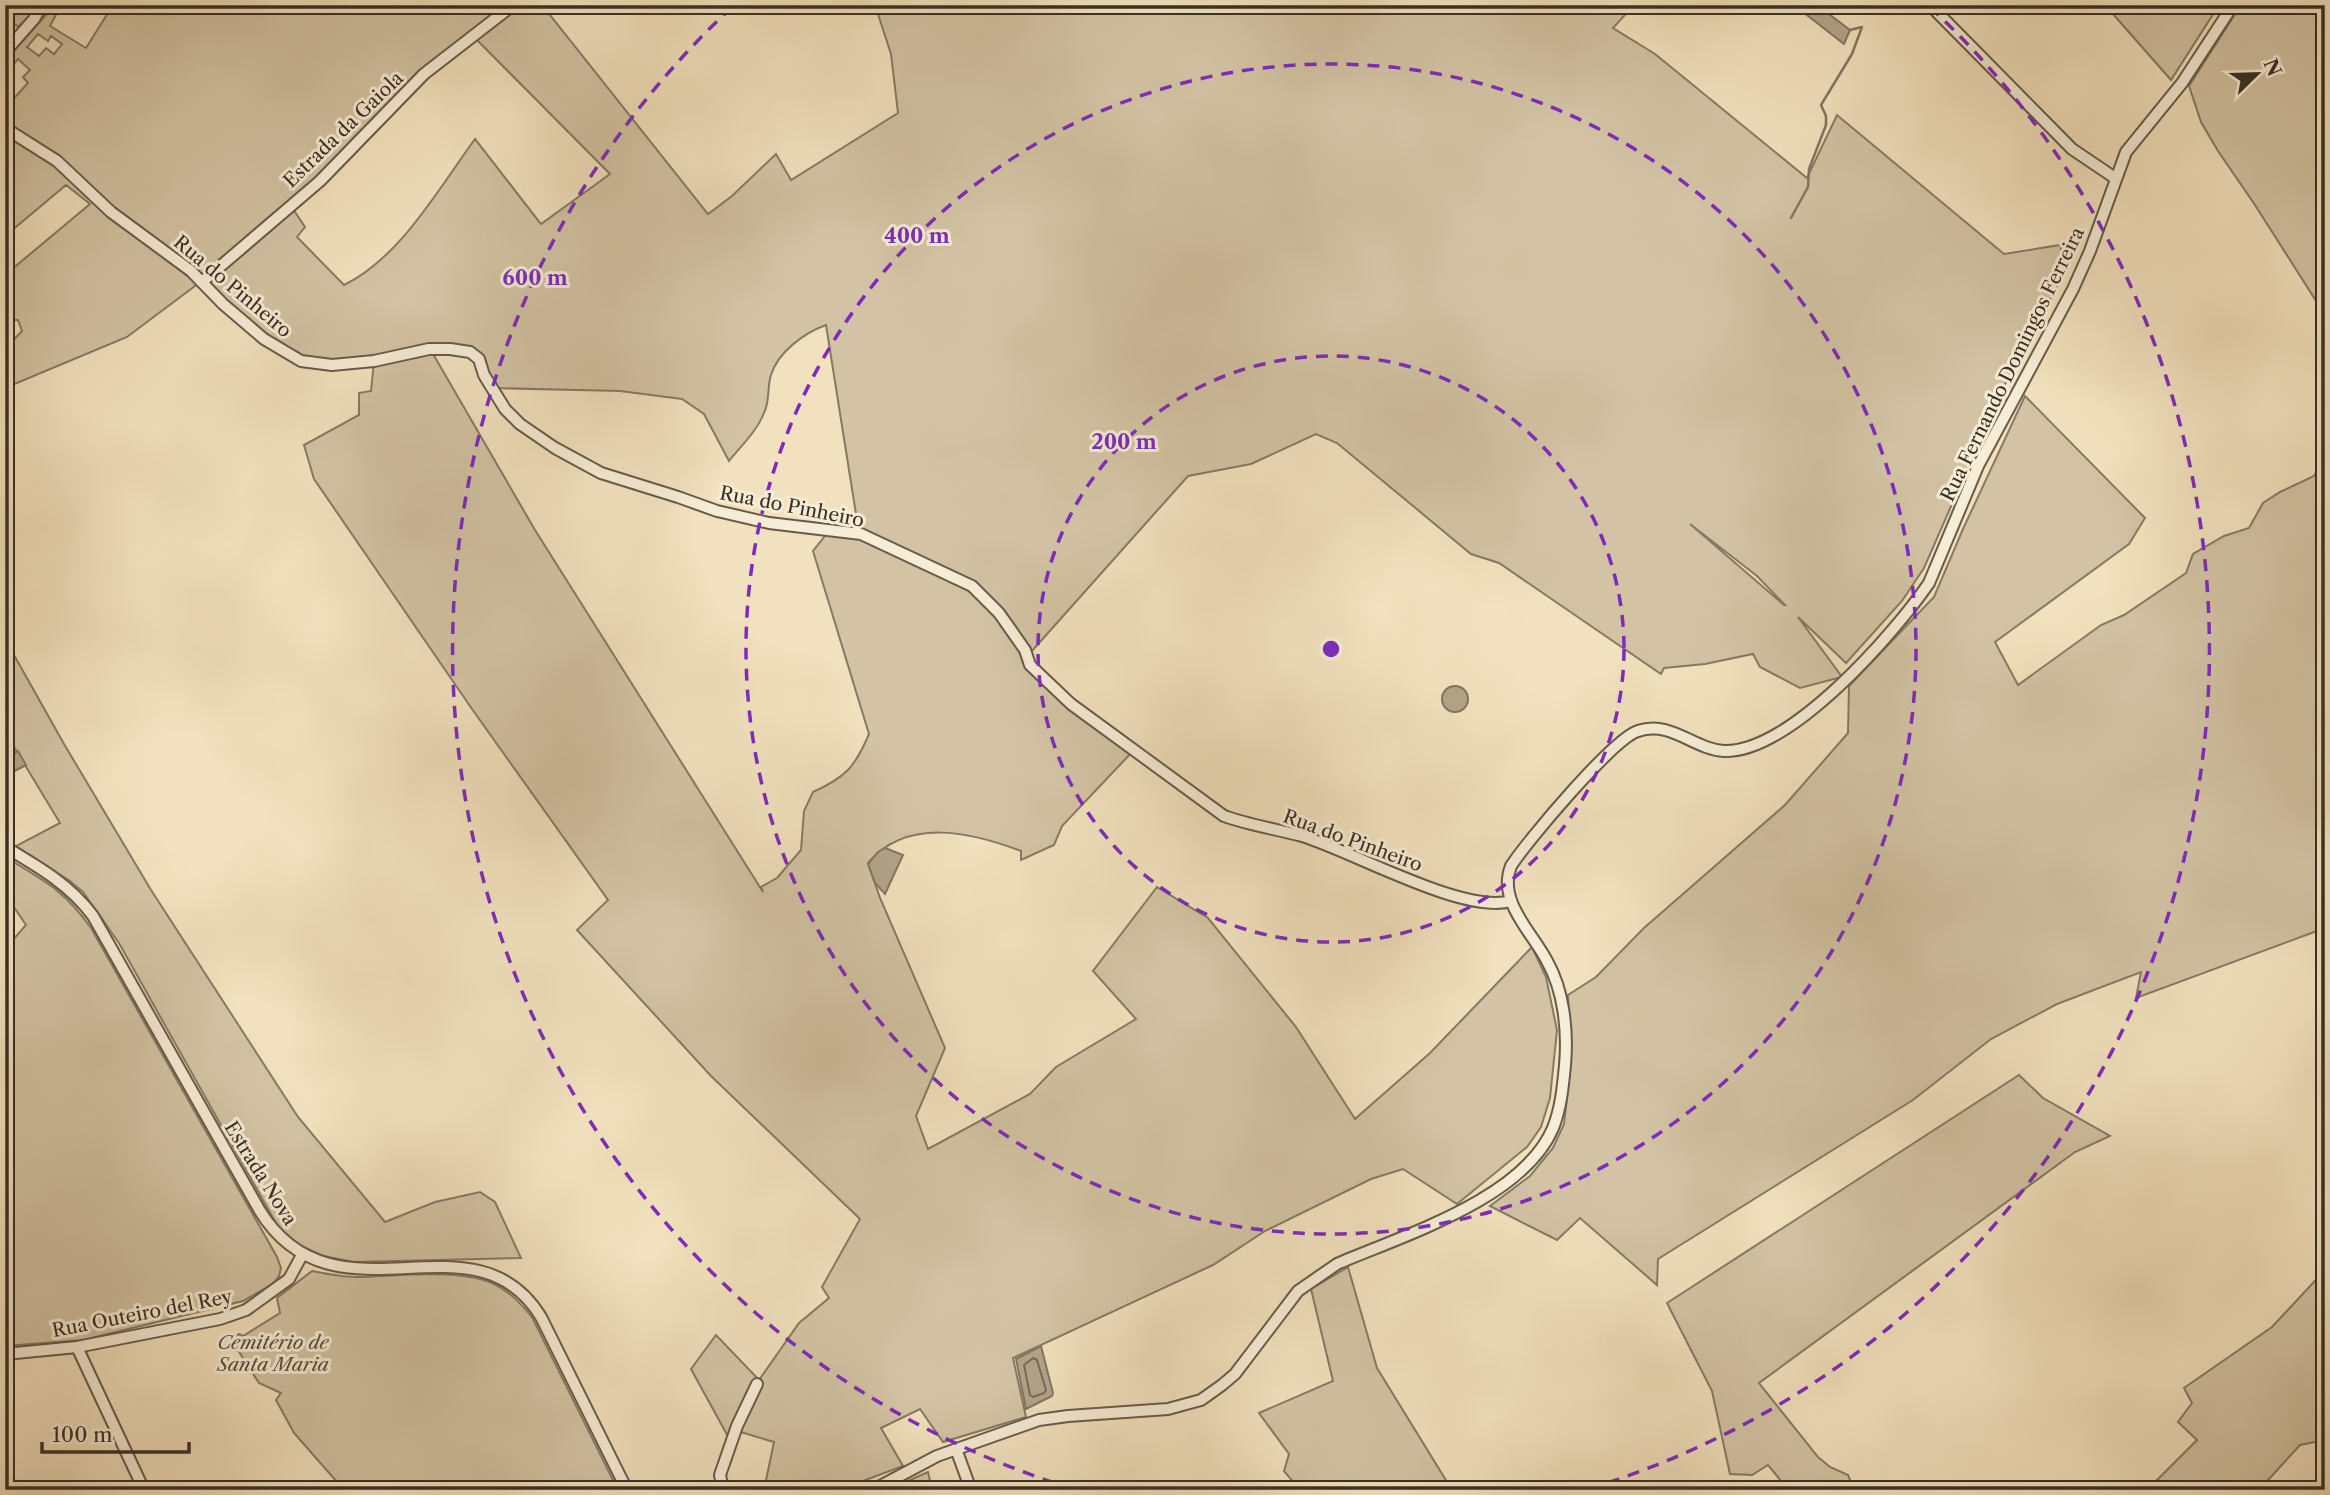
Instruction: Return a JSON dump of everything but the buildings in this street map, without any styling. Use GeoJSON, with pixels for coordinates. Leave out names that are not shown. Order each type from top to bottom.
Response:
{"type":"FeatureCollection","features":[{"type":"Feature","properties":{"kind":"street","name":"Estrada da Gaiola"},"geometry":{"type":"LineString","coordinates":[[202,282],[277,215],[320,181],[424,74],[513,5]]}},
{"type":"Feature","properties":{"kind":"street"},"geometry":{"type":"LineString","coordinates":[[1930,5],[2072,149],[2115,178]]}},
{"type":"Feature","properties":{"kind":"street","name":"Rua Fernando Domingos Ferreira"},"geometry":{"type":"LineString","coordinates":[[873,1490],[926,1461],[1026,1424],[1051,1418],[1168,1409],[1201,1400],[1235,1374],[1290,1301],[1316,1276],[1337,1264],[1464,1210],[1495,1192],[1523,1169],[1546,1141],[1555,1121],[1564,1078],[1565,1040],[1560,997],[1553,974],[1511,901],[1507,882],[1511,866],[1601,760],[1625,737],[1640,730],[1660,729],[1710,748],[1728,751],[1748,747],[1772,736],[1823,702],[1919,598],[1929,583],[1978,466],[2073,289],[2090,251],[2115,178],[2133,142],[2182,83],[2233,5]]}},
{"type":"Feature","properties":{"kind":"street"},"geometry":{"type":"LineString","coordinates":[[6,51],[37,8]]}},
{"type":"Feature","properties":{"kind":"street","name":"Rua do Pinheiro"},"geometry":{"type":"LineString","coordinates":[[5,128],[57,161],[111,212],[191,271],[264,340],[301,361],[332,365],[374,361],[429,349],[470,352],[480,359],[484,374],[520,424],[555,448],[601,473],[717,511],[769,523],[861,534],[972,586],[999,613],[1025,650],[1030,666],[1071,704],[1224,816],[1303,837],[1460,898],[1491,904],[1511,901]]}},
{"type":"Feature","properties":{"kind":"street","name":"Estrada Nova"},"geometry":{"type":"LineString","coordinates":[[5,847],[61,882],[93,916],[274,1233],[302,1255],[336,1267],[358,1270],[468,1268],[511,1283],[527,1297],[545,1324],[627,1490]]}},
{"type":"Feature","properties":{"kind":"street","name":"Rua Outeiro del Rey"},"geometry":{"type":"LineString","coordinates":[[5,1354],[77,1347],[220,1319],[246,1310],[289,1279],[302,1255]]}},
{"type":"Feature","properties":{"kind":"street"},"geometry":{"type":"LineString","coordinates":[[77,1347],[144,1490]]}},
{"type":"Feature","properties":{"kind":"street"},"geometry":{"type":"LineString","coordinates":[[723,1490],[720,1475],[737,1426],[757,1384]]}},
{"type":"Feature","properties":{"kind":"street"},"geometry":{"type":"LineString","coordinates":[[956,1449],[971,1490]]}},
{"type":"Feature","properties":{"kind":"green space"},"geometry":{"type":"Polygon","coordinates":[[[5,5],[25,5],[33,13],[18,27],[5,15],[5,5]]]}},
{"type":"Feature","properties":{"kind":"green space"},"geometry":{"type":"Polygon","coordinates":[[[113,5],[542,5],[708,214],[732,196],[776,154],[791,180],[898,113],[891,54],[875,5],[1634,5],[1613,28],[1655,54],[1807,178],[1837,115],[2004,254],[2060,245],[2066,269],[2002,390],[1924,568],[1902,601],[1846,663],[1798,617],[1842,677],[1800,688],[1760,667],[1753,654],[1705,664],[1664,668],[1661,674],[1499,563],[1471,554],[1337,443],[1316,434],[1251,464],[1188,476],[1023,661],[1134,750],[1062,826],[1054,845],[1021,860],[1021,851],[1002,844],[961,834],[940,833],[901,839],[884,848],[868,863],[880,898],[945,1048],[916,1116],[928,1149],[1030,1094],[1056,1067],[1136,1019],[1093,971],[1157,887],[1208,918],[1296,1027],[1355,1119],[1430,1053],[1532,947],[1546,977],[1557,1030],[1550,1098],[1541,1127],[1527,1147],[1457,1204],[1403,1169],[1371,1179],[1265,1231],[1213,1265],[1013,1358],[1026,1417],[943,1442],[920,1409],[881,1428],[903,1466],[839,1490],[764,1490],[774,1442],[737,1431],[731,1442],[691,1369],[716,1335],[759,1380],[799,1323],[829,1298],[822,1287],[860,1219],[711,1076],[577,930],[608,900],[472,709],[314,479],[304,445],[359,415],[359,393],[371,391],[374,361],[332,365],[285,352],[203,280],[127,337],[5,388],[5,349],[22,331],[18,320],[5,320],[5,275],[90,204],[66,185],[5,236],[5,108],[28,83],[23,77],[30,70],[18,59],[6,73],[5,61],[54,6],[59,9],[50,26],[86,48],[113,5]],[[38,34],[27,47],[39,56],[46,48],[54,54],[62,44],[51,36],[48,41],[38,34]],[[476,39],[429,74],[291,206],[305,227],[297,237],[344,285],[383,258],[401,240],[475,139],[541,224],[610,174],[476,39]],[[826,325],[793,344],[779,359],[771,375],[767,404],[761,420],[729,461],[704,414],[682,399],[620,391],[492,388],[479,359],[429,347],[535,530],[763,892],[761,887],[777,878],[801,850],[804,811],[813,792],[848,770],[869,734],[813,551],[829,531],[856,514],[826,325]],[[1690,524],[1784,605],[1757,576],[1690,524]]]}},
{"type":"Feature","properties":{"kind":"green space"},"geometry":{"type":"Polygon","coordinates":[[[2105,5],[2219,5],[2171,80],[2105,5]]]}},
{"type":"Feature","properties":{"kind":"green space"},"geometry":{"type":"Polygon","coordinates":[[[2241,5],[2325,5],[2325,315],[2218,151],[2201,122],[2189,86],[2241,5]]]}},
{"type":"Feature","properties":{"kind":"green space"},"geometry":{"type":"Polygon","coordinates":[[[2325,384],[2325,928],[2136,998],[2141,972],[2057,1004],[1991,1039],[1913,1100],[1658,1259],[1657,1285],[1580,1218],[1557,1240],[1490,1206],[1530,1176],[1553,1148],[1564,1124],[1571,1063],[1568,995],[1596,977],[1644,928],[1785,805],[1848,733],[1849,686],[1934,597],[2025,396],[2145,518],[2129,544],[1995,642],[2018,685],[2101,625],[2124,615],[2186,573],[2193,554],[2224,536],[2249,528],[2263,503],[2314,476],[2321,464],[2317,422],[2320,388],[2325,384]]]}},
{"type":"Feature","properties":{"kind":"green space"},"geometry":{"type":"Polygon","coordinates":[[[5,639],[151,890],[298,1117],[385,1222],[435,1202],[480,1192],[495,1202],[521,1258],[354,1262],[323,1256],[297,1244],[278,1227],[119,943],[83,892],[16,846],[60,823],[5,732],[5,639]]]}},
{"type":"Feature","properties":{"kind":"green space"},"geometry":{"type":"Polygon","coordinates":[[[5,857],[62,895],[91,928],[277,1257],[281,1268],[273,1284],[243,1301],[83,1340],[5,1346],[5,949],[26,925],[5,894],[5,857]]]}},
{"type":"Feature","properties":{"kind":"green space"},"geometry":{"type":"Polygon","coordinates":[[[2019,1075],[2043,1098],[2110,1136],[2075,1152],[1759,1383],[1818,1457],[1830,1467],[1848,1475],[1854,1490],[1784,1490],[1786,1487],[1768,1465],[1752,1475],[1730,1474],[1712,1391],[1667,1303],[2019,1075]]]}},
{"type":"Feature","properties":{"kind":"green space"},"geometry":{"type":"Polygon","coordinates":[[[1348,1267],[1377,1368],[1452,1490],[1300,1490],[1284,1471],[1289,1454],[1259,1413],[1333,1381],[1311,1289],[1348,1267]]]}},
{"type":"Feature","properties":{"kind":"green space"},"geometry":{"type":"Polygon","coordinates":[[[2325,1270],[2325,1440],[2300,1445],[2259,1490],[2147,1490],[2197,1440],[2178,1422],[2192,1403],[2184,1388],[2272,1327],[2325,1270]]]}},
{"type":"Feature","properties":{"kind":"green space","name":"Cemitério de Santa Maria"},"geometry":{"type":"Polygon","coordinates":[[[312,1271],[350,1277],[427,1274],[465,1276],[481,1279],[506,1292],[532,1317],[618,1490],[344,1490],[294,1433],[276,1400],[281,1393],[259,1383],[232,1341],[239,1334],[243,1336],[280,1313],[277,1298],[312,1271]]]}},
{"type":"Feature","properties":{"kind":"green space"},"geometry":{"type":"Polygon","coordinates":[[[928,1472],[932,1490],[903,1490],[901,1484],[928,1472]]]}},
{"type":"Feature","properties":{"kind":"water"},"geometry":{"type":"Polygon","coordinates":[[[1794,5],[1817,5],[1850,30],[1844,44],[1794,5]]]}},
{"type":"Feature","properties":{"kind":"water"},"geometry":{"type":"Polygon","coordinates":[[[1455,686],[1464,690],[1468,699],[1464,708],[1455,712],[1446,708],[1442,699],[1446,690],[1455,686]]]}},
{"type":"Feature","properties":{"kind":"water"},"geometry":{"type":"Polygon","coordinates":[[[18,751],[26,765],[5,776],[5,758],[18,751]]]}},
{"type":"Feature","properties":{"kind":"water"},"geometry":{"type":"Polygon","coordinates":[[[885,848],[903,855],[885,894],[875,883],[868,864],[885,848]]]}},
{"type":"Feature","properties":{"kind":"water"},"geometry":{"type":"Polygon","coordinates":[[[1041,1346],[1053,1393],[1026,1409],[1016,1359],[1041,1346]]]}},
{"type":"Feature","properties":{"kind":"waterway"},"geometry":{"type":"LineString","coordinates":[[1791,218],[1808,187],[1809,169],[1826,125],[1826,116],[1821,105],[1852,54],[1862,27],[1850,30]]}}]}
